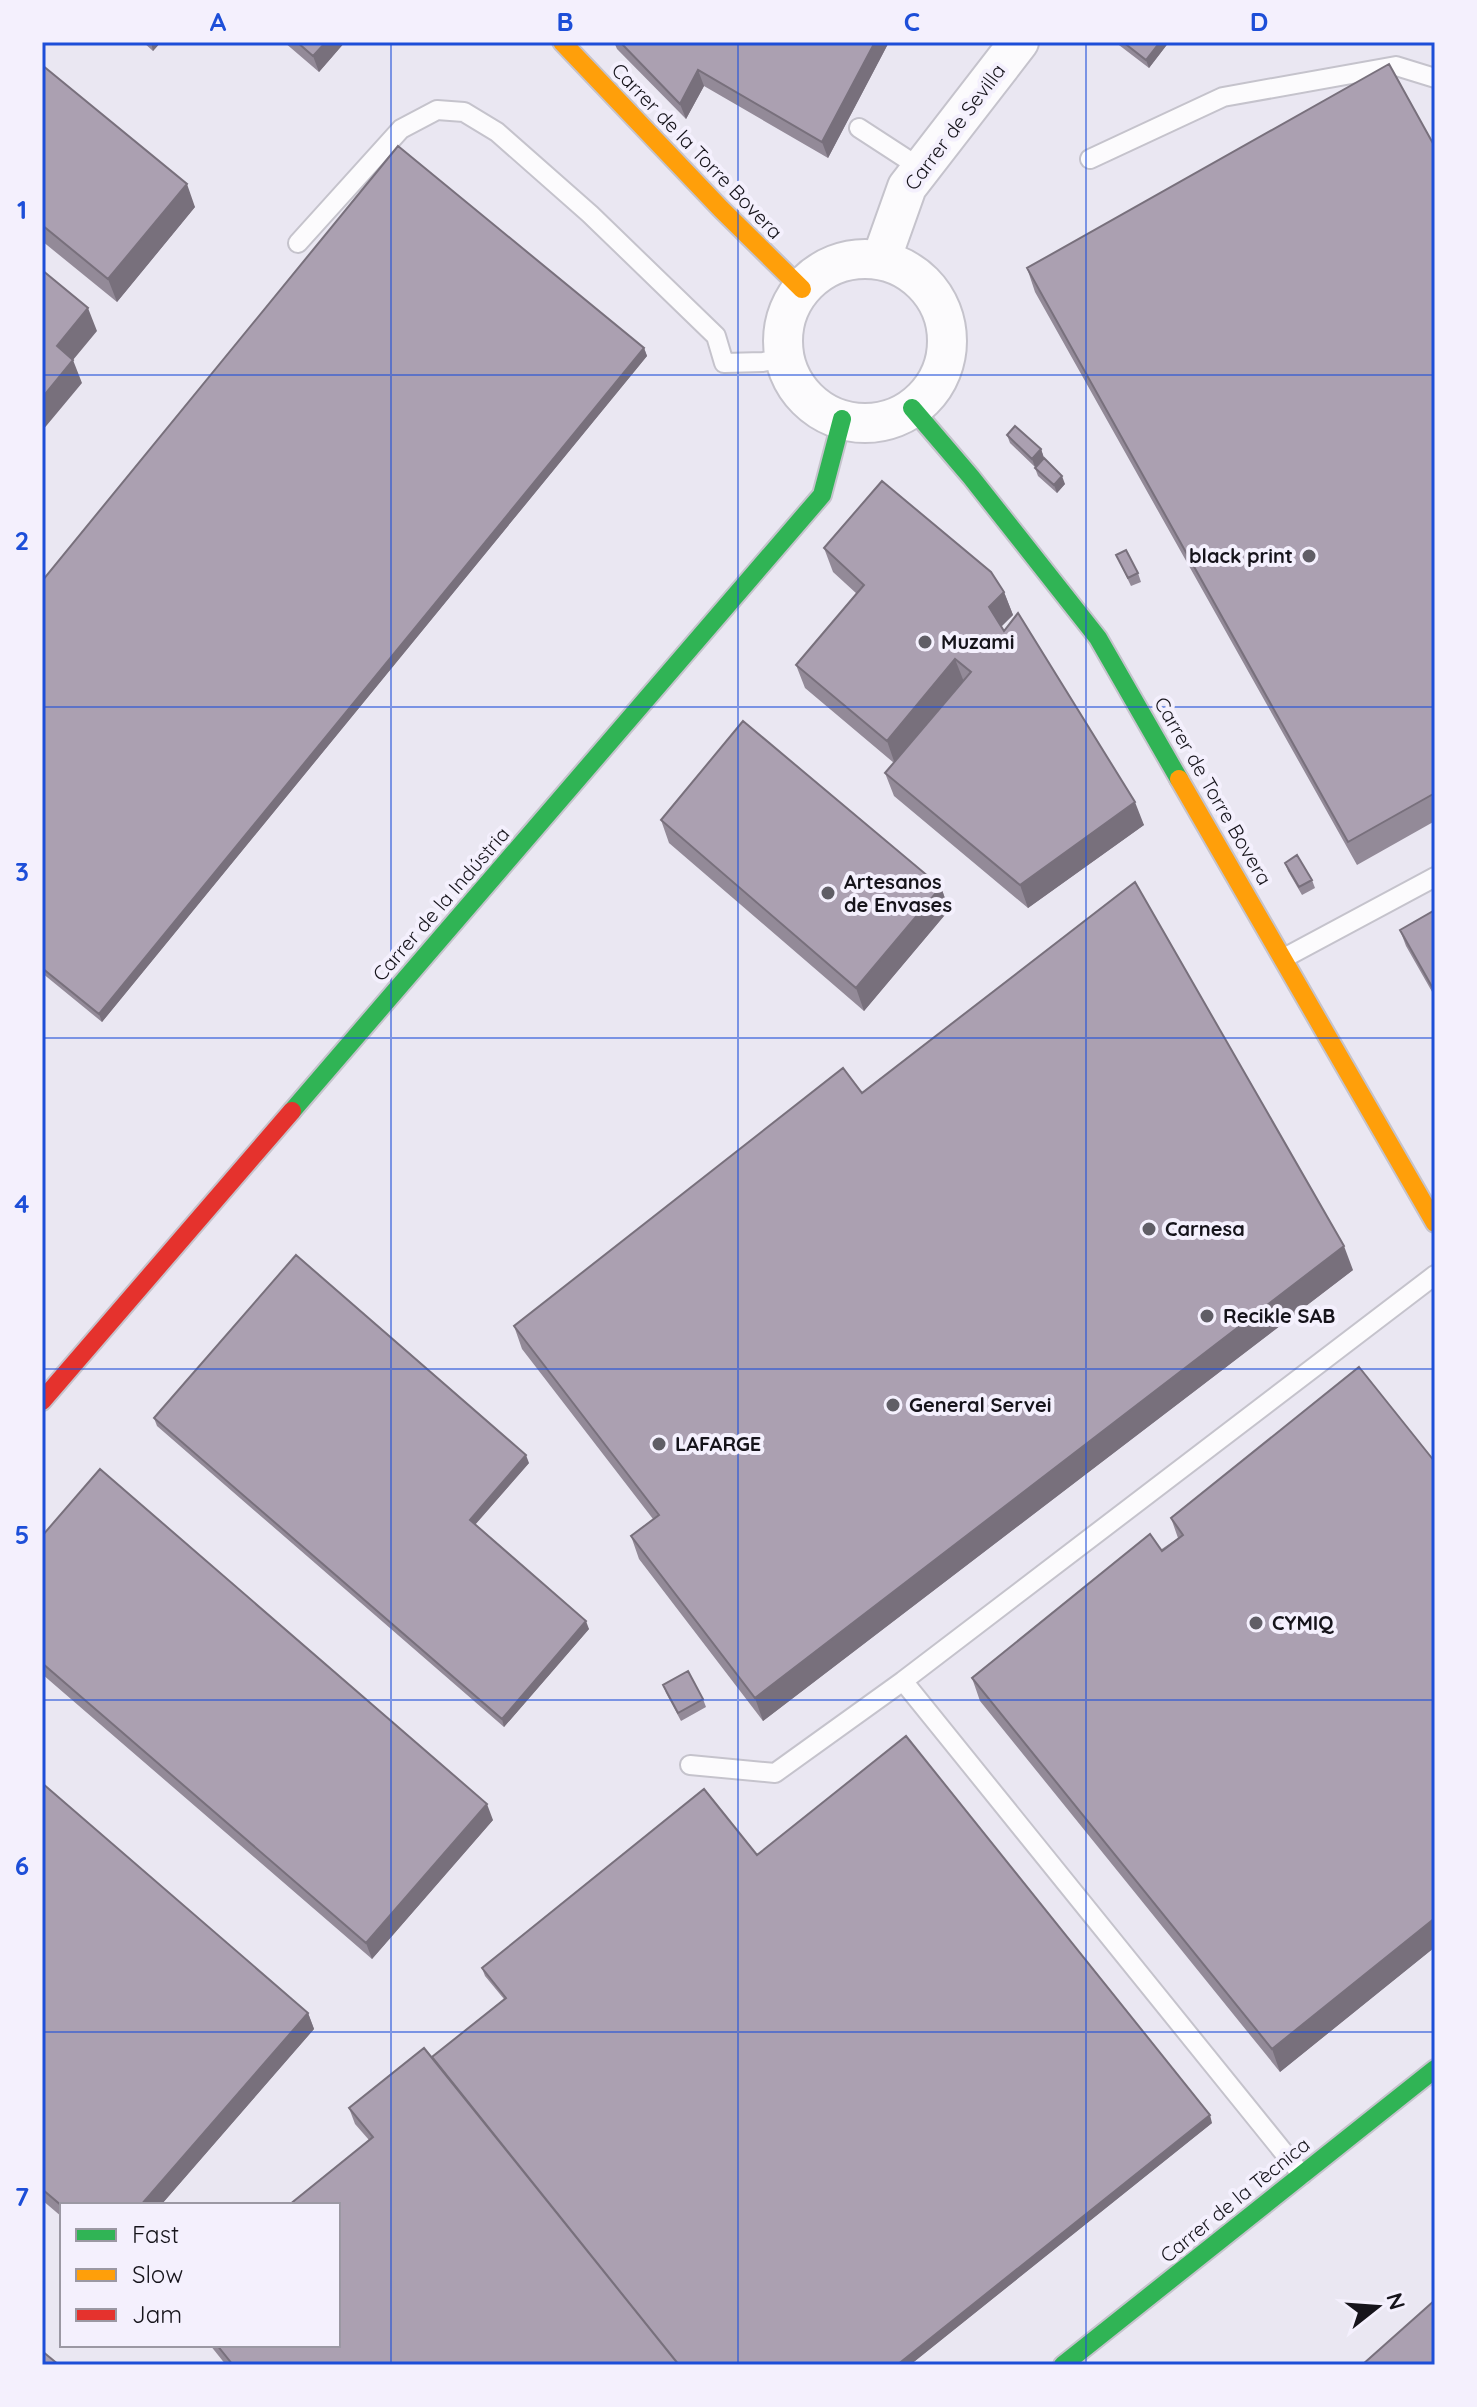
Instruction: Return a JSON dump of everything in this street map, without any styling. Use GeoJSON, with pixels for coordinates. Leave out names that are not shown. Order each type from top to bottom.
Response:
{"type":"FeatureCollection","features":[{"type":"Feature","properties":{"kind":"street","name":"Carrer de la Torre Bovera"},"geometry":{"type":"LineString","coordinates":[[562,42],[802,289]]}},
{"type":"Feature","properties":{"kind":"street","name":"Carrer de Sevilla"},"geometry":{"type":"LineString","coordinates":[[881,260],[907,187],[1005,47]]}},
{"type":"Feature","properties":{"kind":"street"},"geometry":{"type":"LineString","coordinates":[[851,260],[881,260],[908,271],[920,280],[938,303],[946,331],[945,360],[933,387],[900,416],[871,423],[842,419],[816,406],[789,372],[784,328],[793,301],[824,270],[851,260]]}},
{"type":"Feature","properties":{"kind":"street","name":"Carrer de Torre Bovera"},"geometry":{"type":"LineString","coordinates":[[912,408],[971,477],[1098,638],[1435,1223]]}},
{"type":"Feature","properties":{"kind":"street","name":"Carrer de la Indústria"},"geometry":{"type":"LineString","coordinates":[[42,1401],[822,495],[842,419]]}},
{"type":"Feature","properties":{"kind":"street","name":"Carrer de la Tècnica"},"geometry":{"type":"LineString","coordinates":[[1063,2365],[1435,2069]]}},
{"type":"Feature","properties":{"kind":"lane"},"geometry":{"type":"LineString","coordinates":[[1090,159],[1223,97],[1396,66],[1435,78]]}},
{"type":"Feature","properties":{"kind":"lane"},"geometry":{"type":"LineString","coordinates":[[298,243],[401,129],[437,110],[464,112],[497,132],[647,269],[716,336],[724,363],[785,358]]}},
{"type":"Feature","properties":{"kind":"lane"},"geometry":{"type":"LineString","coordinates":[[859,128],[922,169]]}},
{"type":"Feature","properties":{"kind":"lane"},"geometry":{"type":"LineString","coordinates":[[1284,958],[1435,877]]}},
{"type":"Feature","properties":{"kind":"lane"},"geometry":{"type":"LineString","coordinates":[[690,1765],[775,1773],[903,1681],[1435,1275]]}},
{"type":"Feature","properties":{"kind":"lane"},"geometry":{"type":"LineString","coordinates":[[903,1681],[1302,2175]]}},
{"type":"Feature","properties":{"kind":"building"},"geometry":{"type":"Polygon","coordinates":[[[297,42],[326,42],[313,56],[297,42]]]}},
{"type":"Feature","properties":{"kind":"building"},"geometry":{"type":"Polygon","coordinates":[[[620,42],[875,42],[822,142],[698,70],[680,104],[620,42]]]}},
{"type":"Feature","properties":{"kind":"building"},"geometry":{"type":"Polygon","coordinates":[[[1123,42],[1160,42],[1146,60],[1123,42]]]}},
{"type":"Feature","properties":{"kind":"building","name":"black print"},"geometry":{"type":"Polygon","coordinates":[[[1389,64],[1435,147],[1435,793],[1348,842],[1027,268],[1389,64]]]}},
{"type":"Feature","properties":{"kind":"building"},"geometry":{"type":"Polygon","coordinates":[[[42,65],[187,184],[108,279],[42,225],[42,65]]]}},
{"type":"Feature","properties":{"kind":"building"},"geometry":{"type":"Polygon","coordinates":[[[398,146],[644,348],[99,1014],[42,968],[42,581],[398,146]]]}},
{"type":"Feature","properties":{"kind":"building"},"geometry":{"type":"Polygon","coordinates":[[[42,270],[88,308],[57,346],[73,360],[42,398],[42,270]]]}},
{"type":"Feature","properties":{"kind":"building"},"geometry":{"type":"Polygon","coordinates":[[[1015,426],[1041,449],[1032,459],[1007,435],[1015,426]]]}},
{"type":"Feature","properties":{"kind":"building"},"geometry":{"type":"Polygon","coordinates":[[[1044,458],[1062,476],[1054,485],[1035,468],[1044,458]]]}},
{"type":"Feature","properties":{"kind":"building"},"geometry":{"type":"Polygon","coordinates":[[[882,481],[991,572],[1004,592],[989,607],[1004,631],[1018,613],[1135,802],[1020,885],[885,773],[971,672],[955,659],[887,741],[796,665],[864,585],[824,548],[882,481]]]}},
{"type":"Feature","properties":{"kind":"building"},"geometry":{"type":"Polygon","coordinates":[[[1126,550],[1138,573],[1128,578],[1116,555],[1126,550]]]}},
{"type":"Feature","properties":{"kind":"building","name":"Artesanos de Envases"},"geometry":{"type":"Polygon","coordinates":[[[743,721],[941,887],[856,988],[661,820],[743,721]]]}},
{"type":"Feature","properties":{"kind":"building"},"geometry":{"type":"Polygon","coordinates":[[[1297,855],[1312,880],[1299,887],[1285,863],[1297,855]]]}},
{"type":"Feature","properties":{"kind":"building"},"geometry":{"type":"Polygon","coordinates":[[[1135,882],[1344,1246],[755,1698],[631,1536],[659,1515],[514,1326],[843,1068],[862,1093],[1135,882]]]}},
{"type":"Feature","properties":{"kind":"building"},"geometry":{"type":"Polygon","coordinates":[[[1435,910],[1435,992],[1400,930],[1435,910]]]}},
{"type":"Feature","properties":{"kind":"building"},"geometry":{"type":"Polygon","coordinates":[[[296,1255],[526,1455],[470,1520],[586,1621],[502,1719],[154,1418],[296,1255]]]}},
{"type":"Feature","properties":{"kind":"building"},"geometry":{"type":"Polygon","coordinates":[[[1359,1367],[1435,1462],[1435,1918],[1272,2049],[972,1678],[1150,1534],[1162,1551],[1183,1535],[1171,1518],[1359,1367]]]}},
{"type":"Feature","properties":{"kind":"building"},"geometry":{"type":"Polygon","coordinates":[[[100,1469],[487,1804],[366,1943],[42,1663],[42,1536],[100,1469]]]}},
{"type":"Feature","properties":{"kind":"building"},"geometry":{"type":"Polygon","coordinates":[[[688,1671],[703,1699],[678,1713],[663,1685],[688,1671]]]}},
{"type":"Feature","properties":{"kind":"building"},"geometry":{"type":"Polygon","coordinates":[[[906,1736],[1210,2115],[897,2365],[679,2365],[432,2057],[506,1998],[482,1968],[704,1789],[757,1855],[906,1736]]]}},
{"type":"Feature","properties":{"kind":"building"},"geometry":{"type":"Polygon","coordinates":[[[42,1783],[308,2013],[143,2203],[60,2204],[42,2189],[42,1783]]]}},
{"type":"Feature","properties":{"kind":"building"},"geometry":{"type":"Polygon","coordinates":[[[424,2048],[679,2365],[233,2365],[219,2347],[340,2347],[340,2203],[291,2203],[373,2137],[349,2108],[424,2048]]]}},
{"type":"Feature","properties":{"kind":"building"},"geometry":{"type":"Polygon","coordinates":[[[1435,2300],[1435,2365],[1362,2365],[1435,2300]]]}},
{"type":"Feature","properties":{"kind":"building"},"geometry":{"type":"Polygon","coordinates":[[[42,2351],[59,2365],[42,2365],[42,2351]]]}},
{"type":"Feature","properties":{"kind":"traffic: fast"},"geometry":{"type":"LineString","coordinates":[[912,408],[971,477],[1098,638],[1179,779]]}},
{"type":"Feature","properties":{"kind":"traffic: fast"},"geometry":{"type":"LineString","coordinates":[[292,1111],[822,495],[842,419]]}},
{"type":"Feature","properties":{"kind":"traffic: fast"},"geometry":{"type":"LineString","coordinates":[[1063,2365],[1435,2069]]}},
{"type":"Feature","properties":{"kind":"traffic: slow"},"geometry":{"type":"LineString","coordinates":[[562,42],[802,289]]}},
{"type":"Feature","properties":{"kind":"traffic: slow"},"geometry":{"type":"LineString","coordinates":[[1179,779],[1435,1223]]}},
{"type":"Feature","properties":{"kind":"traffic: jam"},"geometry":{"type":"LineString","coordinates":[[42,1401],[292,1111]]}},
{"type":"Feature","properties":{"kind":"place","name":"black print"},"geometry":{"type":"Point","coordinates":[1309,556]}},
{"type":"Feature","properties":{"kind":"place","name":"Muzami"},"geometry":{"type":"Point","coordinates":[925,642]}},
{"type":"Feature","properties":{"kind":"place","name":"Artesanos de Envases"},"geometry":{"type":"Point","coordinates":[828,893]}},
{"type":"Feature","properties":{"kind":"place","name":"Carnesa"},"geometry":{"type":"Point","coordinates":[1149,1229]}},
{"type":"Feature","properties":{"kind":"place","name":"Recikle SAB"},"geometry":{"type":"Point","coordinates":[1207,1316]}},
{"type":"Feature","properties":{"kind":"place","name":"General Servei"},"geometry":{"type":"Point","coordinates":[893,1405]}},
{"type":"Feature","properties":{"kind":"place","name":"LAFARGE"},"geometry":{"type":"Point","coordinates":[659,1444]}},
{"type":"Feature","properties":{"kind":"place","name":"CYMIQ"},"geometry":{"type":"Point","coordinates":[1256,1623]}}]}
